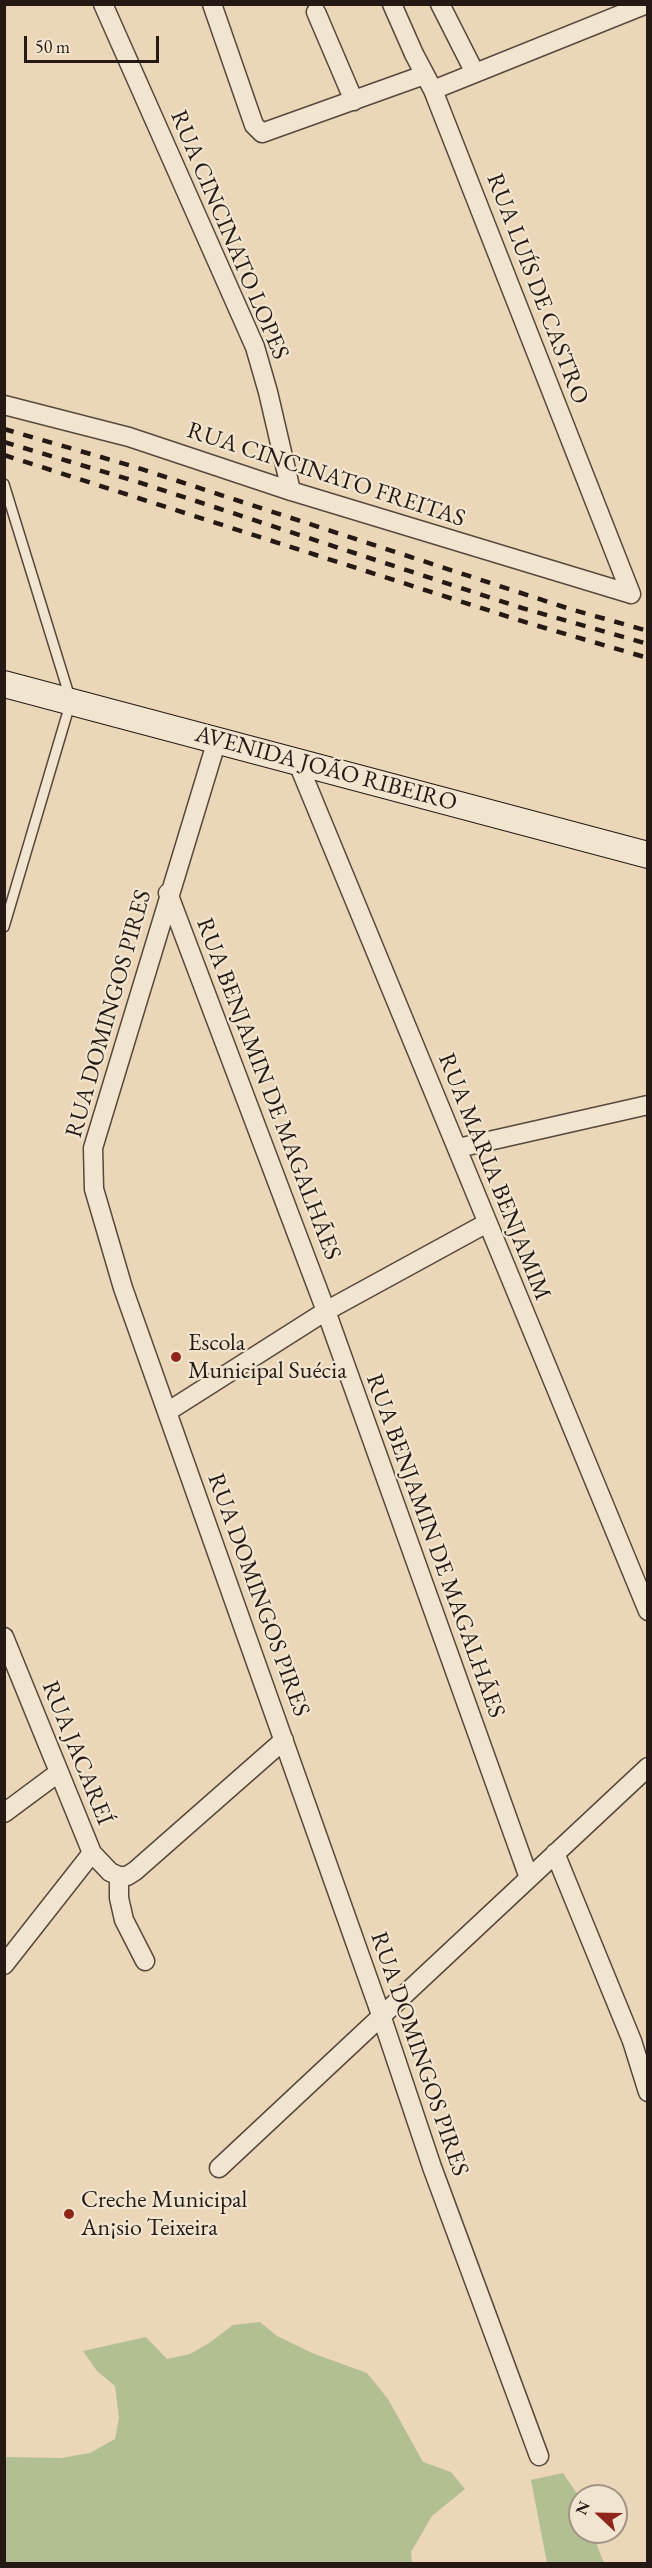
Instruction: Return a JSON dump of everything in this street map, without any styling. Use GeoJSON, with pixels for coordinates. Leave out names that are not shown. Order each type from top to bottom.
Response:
{"type":"FeatureCollection","features":[{"type":"Feature","properties":{"kind":"main road","name":"AVENIDA JOÃO RIBEIRO"},"geometry":{"type":"LineString","coordinates":[[4,684],[648,855]]}},
{"type":"Feature","properties":{"kind":"street","name":"RUA CINCINATO LOPES"},"geometry":{"type":"LineString","coordinates":[[103,4],[255,347],[291,491]]}},
{"type":"Feature","properties":{"kind":"street"},"geometry":{"type":"LineString","coordinates":[[212,4],[257,130],[262,133],[354,101],[475,73],[647,4]]}},
{"type":"Feature","properties":{"kind":"street","name":"RUA LUÍS DE CASTRO"},"geometry":{"type":"LineString","coordinates":[[392,4],[429,82],[631,594]]}},
{"type":"Feature","properties":{"kind":"street"},"geometry":{"type":"LineString","coordinates":[[440,4],[475,73]]}},
{"type":"Feature","properties":{"kind":"street"},"geometry":{"type":"LineString","coordinates":[[316,12],[354,101]]}},
{"type":"Feature","properties":{"kind":"street","name":"RUA CINCINATO FREITAS"},"geometry":{"type":"LineString","coordinates":[[4,405],[129,437],[291,491],[631,594]]}},
{"type":"Feature","properties":{"kind":"street","name":"RUA DOMINGOS PIRES"},"geometry":{"type":"LineString","coordinates":[[217,740],[168,893],[93,1148],[94,1190],[123,1288],[381,2015],[432,2167],[539,2456]]}},
{"type":"Feature","properties":{"kind":"street","name":"RUA MARIA BENJAMIM"},"geometry":{"type":"LineString","coordinates":[[297,761],[648,1611]]}},
{"type":"Feature","properties":{"kind":"street","name":"RUA BENJAMIN DE MAGALHÃES"},"geometry":{"type":"LineString","coordinates":[[168,893],[326,1311],[528,1878]]}},
{"type":"Feature","properties":{"kind":"street"},"geometry":{"type":"LineString","coordinates":[[458,1148],[648,1105]]}},
{"type":"Feature","properties":{"kind":"street"},"geometry":{"type":"LineString","coordinates":[[167,1412],[326,1311],[487,1223]]}},
{"type":"Feature","properties":{"kind":"street","name":"RUA JACAREÍ"},"geometry":{"type":"LineString","coordinates":[[4,1637],[92,1853],[110,1872],[119,1876]]}},
{"type":"Feature","properties":{"kind":"street"},"geometry":{"type":"LineString","coordinates":[[145,1961],[124,1920],[119,1876],[127,1876],[135,1871],[284,1740]]}},
{"type":"Feature","properties":{"kind":"street"},"geometry":{"type":"LineString","coordinates":[[219,2168],[648,1767]]}},
{"type":"Feature","properties":{"kind":"street"},"geometry":{"type":"LineString","coordinates":[[4,1813],[58,1773]]}},
{"type":"Feature","properties":{"kind":"street"},"geometry":{"type":"LineString","coordinates":[[4,1965],[92,1853]]}},
{"type":"Feature","properties":{"kind":"street"},"geometry":{"type":"LineString","coordinates":[[555,1853],[632,2041],[648,2092]]}},
{"type":"Feature","properties":{"kind":"lane"},"geometry":{"type":"LineString","coordinates":[[4,484],[71,701],[4,927]]}},
{"type":"Feature","properties":{"kind":"green space"},"geometry":{"type":"Polygon","coordinates":[[[260,2322],[277,2336],[312,2353],[367,2373],[388,2399],[423,2462],[451,2472],[465,2489],[432,2516],[411,2552],[412,2563],[5,2563],[5,2457],[61,2458],[90,2453],[115,2439],[119,2418],[115,2386],[97,2371],[83,2351],[146,2337],[167,2359],[190,2354],[233,2325],[260,2322]]]}},
{"type":"Feature","properties":{"kind":"green space"},"geometry":{"type":"Polygon","coordinates":[[[563,2473],[570,2484],[568,2484],[568,2544],[597,2544],[604,2563],[547,2563],[531,2480],[563,2473]]]}},
{"type":"Feature","properties":{"kind":"railway"},"geometry":{"type":"LineString","coordinates":[[4,429],[132,466],[570,609],[648,631]]}},
{"type":"Feature","properties":{"kind":"railway"},"geometry":{"type":"LineString","coordinates":[[4,442],[138,482],[522,608],[648,644]]}},
{"type":"Feature","properties":{"kind":"railway"},"geometry":{"type":"LineString","coordinates":[[4,455],[528,623],[648,658]]}},
{"type":"Feature","properties":{"kind":"place","name":"Escola Municipal Suécia"},"geometry":{"type":"Point","coordinates":[176,1357]}},
{"type":"Feature","properties":{"kind":"place","name":"Creche Municipal An¡sio Teixeira"},"geometry":{"type":"Point","coordinates":[69,2214]}}]}
